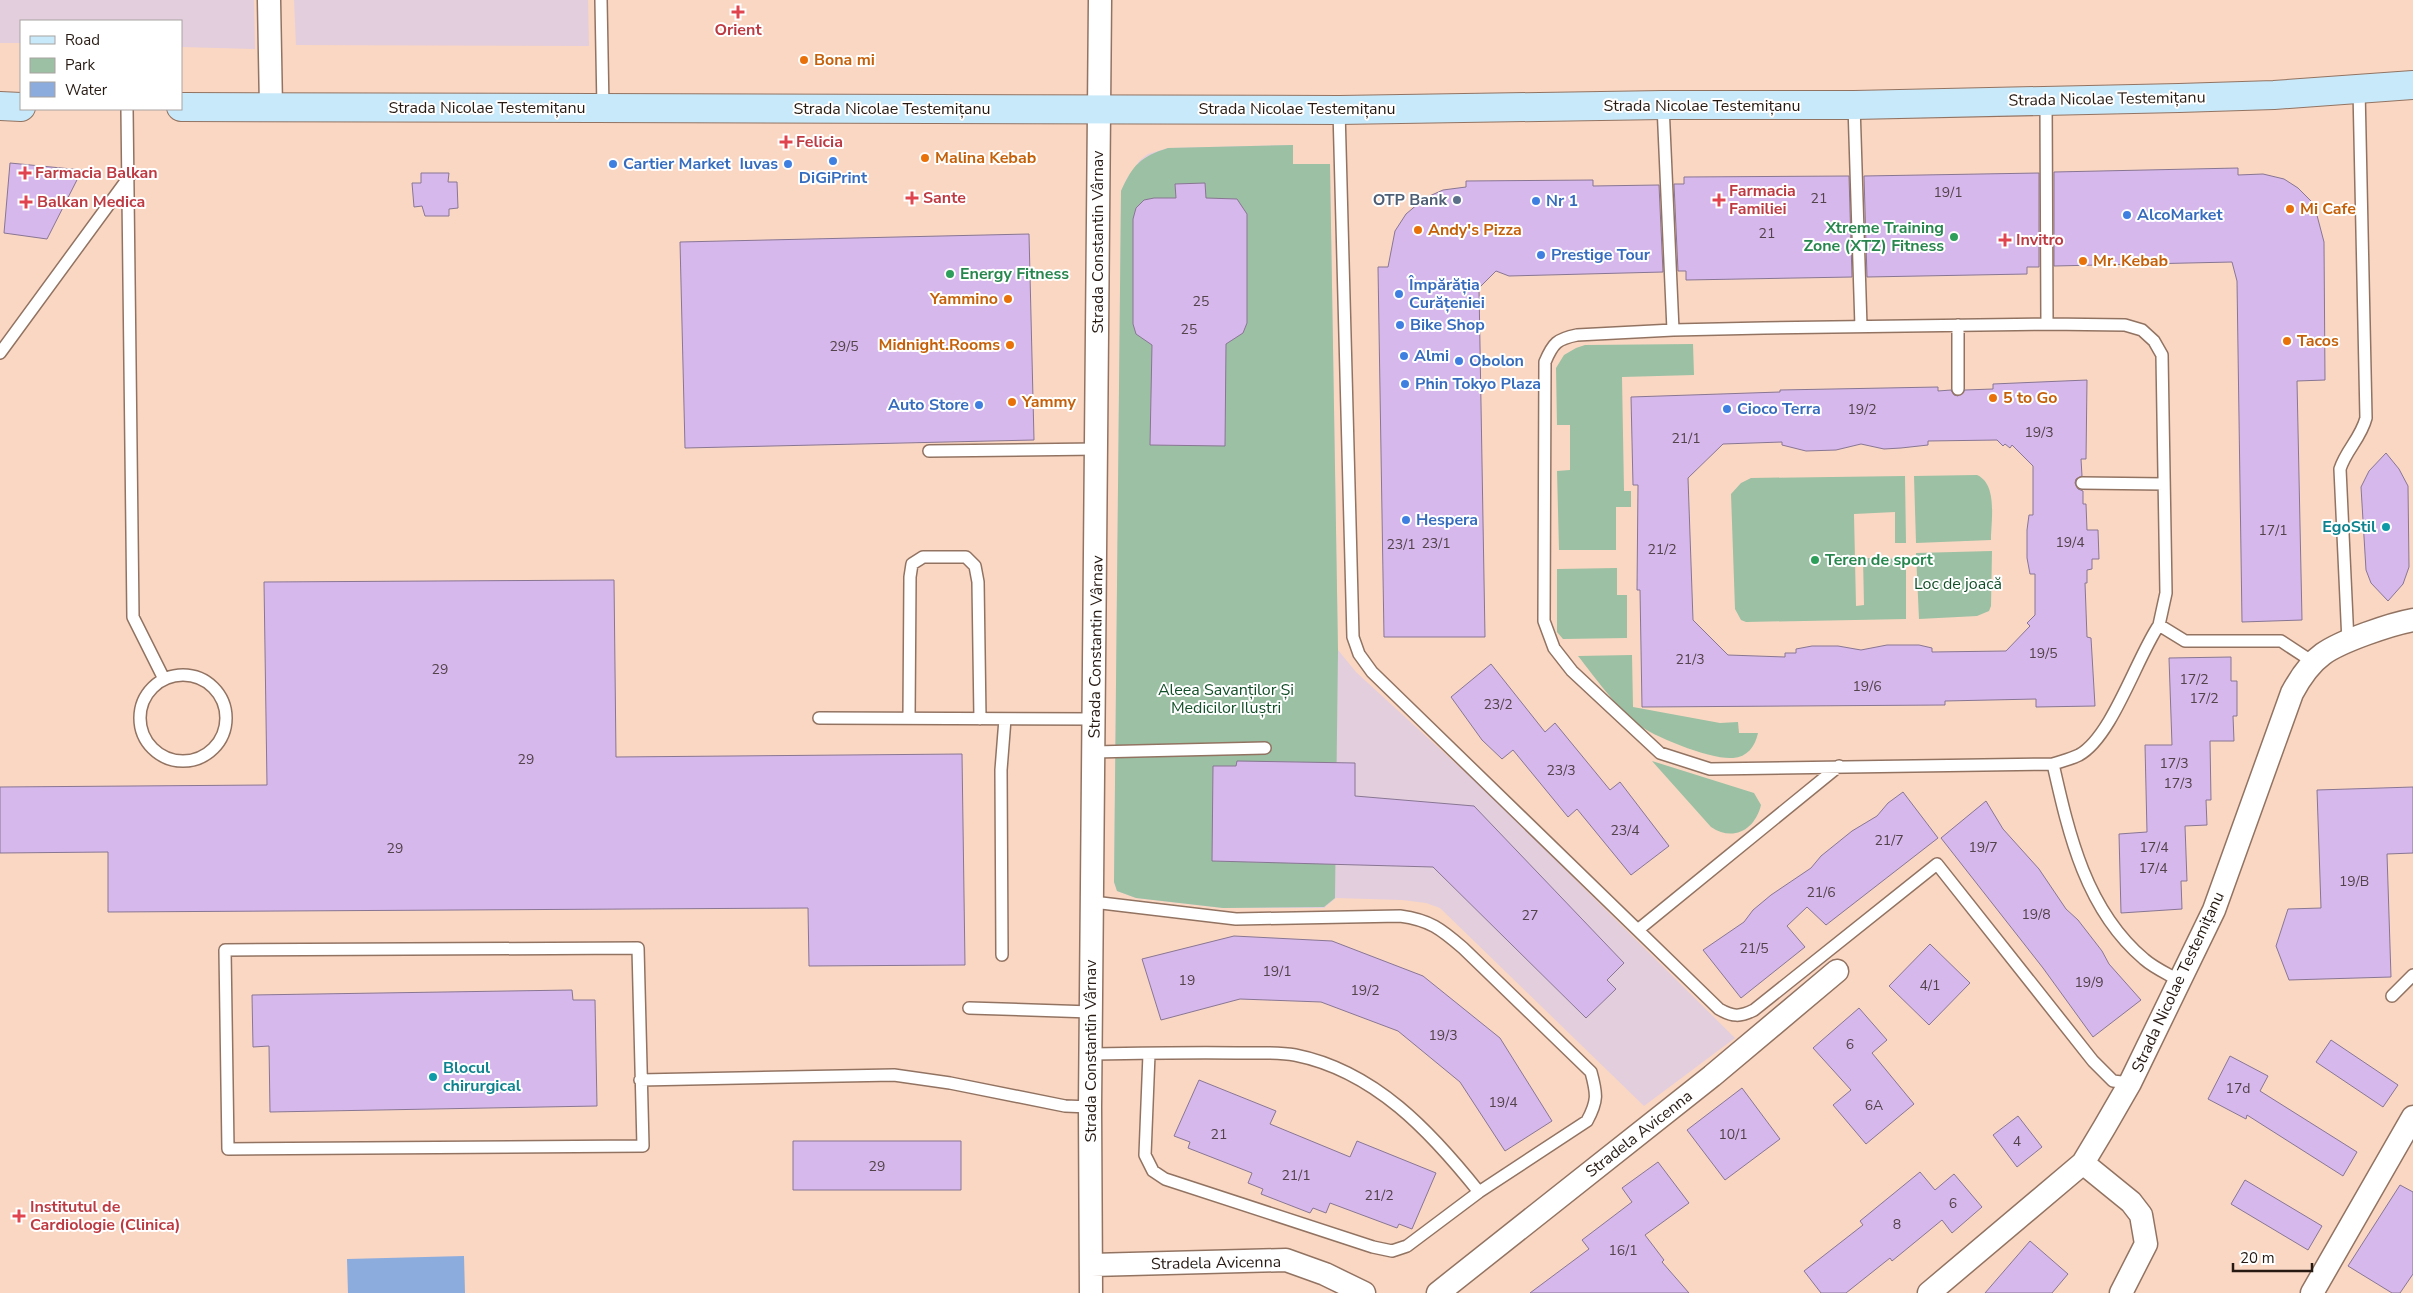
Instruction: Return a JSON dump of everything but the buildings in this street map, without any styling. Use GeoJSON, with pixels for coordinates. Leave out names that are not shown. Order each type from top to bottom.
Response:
{"type":"FeatureCollection","features":[{"type":"Feature","properties":{"kind":"main road","name":"Strada Nicolae Testemițanu"},"geometry":{"type":"LineString","coordinates":[[182,107],[1339,110],[1663,105],[1854,105],[2179,98],[2413,85]]}},
{"type":"Feature","properties":{"kind":"main road"},"geometry":{"type":"LineString","coordinates":[[0,106],[20,106]]}},
{"type":"Feature","properties":{"kind":"street"},"geometry":{"type":"LineString","coordinates":[[268,0],[271,108]]}},
{"type":"Feature","properties":{"kind":"street","name":"Strada Constantin Vârnav"},"geometry":{"type":"LineString","coordinates":[[1091,1293],[1090,1107],[1098,449],[1098,108],[1100,0]]}},
{"type":"Feature","properties":{"kind":"street","name":"Strada Nicolae Testemițanu"},"geometry":{"type":"LineString","coordinates":[[2083,1163],[2130,1083],[2214,910],[2292,693],[2302,675],[2324,653],[2348,642],[2413,620]]}},
{"type":"Feature","properties":{"kind":"street","name":"Stradela Avicenna"},"geometry":{"type":"LineString","coordinates":[[1438,1293],[1712,1076],[1837,971]]}},
{"type":"Feature","properties":{"kind":"street"},"geometry":{"type":"LineString","coordinates":[[2312,1293],[2413,1117]]}},
{"type":"Feature","properties":{"kind":"street"},"geometry":{"type":"LineString","coordinates":[[1929,1293],[2083,1163],[2131,1202],[2141,1215],[2146,1244],[2121,1293]]}},
{"type":"Feature","properties":{"kind":"street","name":"Stradela Avicenna"},"geometry":{"type":"LineString","coordinates":[[1092,1265],[1286,1260],[1325,1274],[1364,1293]]}},
{"type":"Feature","properties":{"kind":"lane"},"geometry":{"type":"LineString","coordinates":[[601,0],[603,109]]}},
{"type":"Feature","properties":{"kind":"lane"},"geometry":{"type":"LineString","coordinates":[[2348,642],[2340,469],[2343,459],[2363,432],[2366,418],[2359,89]]}},
{"type":"Feature","properties":{"kind":"lane"},"geometry":{"type":"LineString","coordinates":[[2046,101],[2048,324]]}},
{"type":"Feature","properties":{"kind":"lane"},"geometry":{"type":"LineString","coordinates":[[1663,105],[1673,330]]}},
{"type":"Feature","properties":{"kind":"lane"},"geometry":{"type":"LineString","coordinates":[[1854,105],[1861,327]]}},
{"type":"Feature","properties":{"kind":"lane"},"geometry":{"type":"LineString","coordinates":[[128,110],[133,617],[164,679]]}},
{"type":"Feature","properties":{"kind":"lane"},"geometry":{"type":"LineString","coordinates":[[1339,110],[1353,637],[1359,654],[1372,672],[1719,1008],[1730,1015],[1741,1016],[1754,1010],[1938,864],[2093,1061],[2113,1081],[2130,1083]]}},
{"type":"Feature","properties":{"kind":"lane"},"geometry":{"type":"LineString","coordinates":[[0,353],[129,177]]}},
{"type":"Feature","properties":{"kind":"lane"},"geometry":{"type":"LineString","coordinates":[[2048,324],[2124,325],[2142,330],[2154,341],[2162,355],[2166,593],[2159,625],[2148,641],[2110,719],[2080,754],[2054,764],[1710,769],[1660,754],[1572,671],[1554,648],[1544,621],[1545,362],[1551,347],[1563,338],[1673,330],[2048,324]]}},
{"type":"Feature","properties":{"kind":"lane"},"geometry":{"type":"LineString","coordinates":[[1958,325],[1958,389]]}},
{"type":"Feature","properties":{"kind":"lane"},"geometry":{"type":"LineString","coordinates":[[929,451],[1098,449]]}},
{"type":"Feature","properties":{"kind":"lane"},"geometry":{"type":"LineString","coordinates":[[2082,483],[2164,484]]}},
{"type":"Feature","properties":{"kind":"lane"},"geometry":{"type":"LineString","coordinates":[[909,718],[910,578],[912,564],[923,557],[966,557],[975,566],[978,582],[980,719]]}},
{"type":"Feature","properties":{"kind":"lane"},"geometry":{"type":"LineString","coordinates":[[2159,625],[2185,641],[2281,641],[2313,662]]}},
{"type":"Feature","properties":{"kind":"lane"},"geometry":{"type":"LineString","coordinates":[[178,675],[192,676],[206,681],[217,691],[224,704],[227,718],[225,733],[217,746],[206,756],[193,761],[179,762],[165,758],[154,750],[145,739],[140,726],[140,712],[144,698],[153,687],[164,679],[178,675]]}},
{"type":"Feature","properties":{"kind":"lane"},"geometry":{"type":"LineString","coordinates":[[818,718],[1095,719]]}},
{"type":"Feature","properties":{"kind":"lane"},"geometry":{"type":"LineString","coordinates":[[1002,955],[1001,770],[1005,719]]}},
{"type":"Feature","properties":{"kind":"lane"},"geometry":{"type":"LineString","coordinates":[[1094,752],[1265,748]]}},
{"type":"Feature","properties":{"kind":"lane"},"geometry":{"type":"LineString","coordinates":[[2054,764],[2066,825],[2096,902],[2120,936],[2145,960],[2180,982]]}},
{"type":"Feature","properties":{"kind":"lane"},"geometry":{"type":"LineString","coordinates":[[1639,929],[1839,766]]}},
{"type":"Feature","properties":{"kind":"lane"},"geometry":{"type":"LineString","coordinates":[[1093,902],[1236,919],[1400,916],[1420,918],[1443,931],[1463,948],[1592,1072],[1596,1090],[1596,1105],[1587,1121],[1480,1192],[1407,1246],[1392,1251],[1374,1247],[1165,1178],[1153,1171],[1145,1155],[1149,1054]]}},
{"type":"Feature","properties":{"kind":"lane"},"geometry":{"type":"LineString","coordinates":[[638,948],[640,1080],[643,1146],[228,1150],[225,950],[638,948]]}},
{"type":"Feature","properties":{"kind":"lane"},"geometry":{"type":"LineString","coordinates":[[2392,996],[2413,975]]}},
{"type":"Feature","properties":{"kind":"lane"},"geometry":{"type":"LineString","coordinates":[[969,1008],[1091,1012]]}},
{"type":"Feature","properties":{"kind":"lane"},"geometry":{"type":"LineString","coordinates":[[1091,1054],[1149,1054],[1205,1051],[1295,1055],[1351,1074],[1380,1091],[1409,1115],[1480,1192]]}},
{"type":"Feature","properties":{"kind":"lane"},"geometry":{"type":"LineString","coordinates":[[640,1080],[894,1075],[950,1083],[1065,1106],[1090,1107]]}},
{"type":"Feature","properties":{"kind":"shaded area"},"geometry":{"type":"Polygon","coordinates":[[[0,0],[254,0],[255,49],[182,47],[182,20],[20,20],[20,43],[0,43],[0,0]]]}},
{"type":"Feature","properties":{"kind":"shaded area"},"geometry":{"type":"Polygon","coordinates":[[[294,0],[588,0],[589,46],[296,45],[294,0]]]}},
{"type":"Feature","properties":{"kind":"shaded area","name":"Aleea Savanților Și Medicilor Iluștri"},"geometry":{"type":"Polygon","coordinates":[[[1293,145],[1293,164],[1330,164],[1338,650],[1356,672],[1490,795],[1735,1038],[1644,1106],[1440,908],[1426,903],[1402,900],[1336,898],[1324,908],[1223,908],[1136,898],[1117,891],[1114,882],[1121,191],[1127,178],[1140,160],[1148,154],[1168,148],[1293,145]]]}},
{"type":"Feature","properties":{"kind":"green space","name":"Aleea Savanților Și Medicilor Iluștri"},"geometry":{"type":"Polygon","coordinates":[[[1293,145],[1293,164],[1330,164],[1338,650],[1335,898],[1324,907],[1223,908],[1136,898],[1117,891],[1114,882],[1121,191],[1138,163],[1168,148],[1293,145]]]}},
{"type":"Feature","properties":{"kind":"green space"},"geometry":{"type":"Polygon","coordinates":[[[1693,344],[1694,375],[1622,377],[1624,491],[1631,491],[1631,507],[1616,507],[1616,550],[1559,550],[1557,471],[1570,470],[1570,425],[1557,425],[1556,368],[1564,355],[1585,345],[1693,344]]]}},
{"type":"Feature","properties":{"kind":"green space"},"geometry":{"type":"Polygon","coordinates":[[[1977,475],[1984,480],[1991,495],[1991,540],[1916,543],[1914,476],[1977,475]]]}},
{"type":"Feature","properties":{"kind":"green space"},"geometry":{"type":"Polygon","coordinates":[[[1905,476],[1906,543],[1895,543],[1895,512],[1854,514],[1856,606],[1864,605],[1863,558],[1906,559],[1906,619],[1746,622],[1741,620],[1735,609],[1731,494],[1741,483],[1751,478],[1905,476]]]}},
{"type":"Feature","properties":{"kind":"green space","name":"Loc de joacă"},"geometry":{"type":"Polygon","coordinates":[[[1992,551],[1991,606],[1989,611],[1977,616],[1919,619],[1916,553],[1992,551]]]}},
{"type":"Feature","properties":{"kind":"green space"},"geometry":{"type":"Polygon","coordinates":[[[1617,568],[1617,595],[1627,595],[1627,638],[1563,639],[1557,632],[1557,569],[1617,568]]]}},
{"type":"Feature","properties":{"kind":"green space"},"geometry":{"type":"Polygon","coordinates":[[[1632,655],[1633,707],[1720,723],[1738,722],[1739,733],[1758,733],[1755,743],[1750,750],[1742,756],[1724,758],[1669,741],[1644,729],[1621,709],[1578,656],[1632,655]]]}},
{"type":"Feature","properties":{"kind":"green space"},"geometry":{"type":"Polygon","coordinates":[[[1652,761],[1754,793],[1761,805],[1758,814],[1748,827],[1735,833],[1719,831],[1711,827],[1652,761]]]}},
{"type":"Feature","properties":{"kind":"water"},"geometry":{"type":"Polygon","coordinates":[[[464,1256],[465,1293],[348,1293],[347,1259],[464,1256]]]}},
{"type":"Feature","properties":{"kind":"place","name":"Orient"},"geometry":{"type":"Point","coordinates":[738,12]}},
{"type":"Feature","properties":{"kind":"place","name":"Bona mi"},"geometry":{"type":"Point","coordinates":[804,60]}},
{"type":"Feature","properties":{"kind":"place","name":"Felicia"},"geometry":{"type":"Point","coordinates":[786,142]}},
{"type":"Feature","properties":{"kind":"place","name":"Malina Kebab"},"geometry":{"type":"Point","coordinates":[925,158]}},
{"type":"Feature","properties":{"kind":"place","name":"DiGiPrint"},"geometry":{"type":"Point","coordinates":[833,161]}},
{"type":"Feature","properties":{"kind":"place","name":"Cartier Market"},"geometry":{"type":"Point","coordinates":[613,164]}},
{"type":"Feature","properties":{"kind":"place","name":"Iuvas"},"geometry":{"type":"Point","coordinates":[788,164]}},
{"type":"Feature","properties":{"kind":"place","name":"Farmacia Balkan"},"geometry":{"type":"Point","coordinates":[25,173]}},
{"type":"Feature","properties":{"kind":"place","name":"Sante"},"geometry":{"type":"Point","coordinates":[912,198]}},
{"type":"Feature","properties":{"kind":"place","name":"OTP Bank"},"geometry":{"type":"Point","coordinates":[1457,200]}},
{"type":"Feature","properties":{"kind":"place","name":"Farmacia Familiei"},"geometry":{"type":"Point","coordinates":[1719,200]}},
{"type":"Feature","properties":{"kind":"place","name":"Nr 1"},"geometry":{"type":"Point","coordinates":[1536,201]}},
{"type":"Feature","properties":{"kind":"place","name":"Balkan Medica"},"geometry":{"type":"Point","coordinates":[26,202]}},
{"type":"Feature","properties":{"kind":"place","name":"Mi Cafe"},"geometry":{"type":"Point","coordinates":[2290,209]}},
{"type":"Feature","properties":{"kind":"place","name":"AlcoMarket"},"geometry":{"type":"Point","coordinates":[2127,215]}},
{"type":"Feature","properties":{"kind":"place","name":"Andy's Pizza"},"geometry":{"type":"Point","coordinates":[1418,230]}},
{"type":"Feature","properties":{"kind":"place","name":"Xtreme Training Zone (XTZ) Fitness"},"geometry":{"type":"Point","coordinates":[1954,237]}},
{"type":"Feature","properties":{"kind":"place","name":"Invitro"},"geometry":{"type":"Point","coordinates":[2005,240]}},
{"type":"Feature","properties":{"kind":"place","name":"Prestige Tour"},"geometry":{"type":"Point","coordinates":[1541,255]}},
{"type":"Feature","properties":{"kind":"place","name":"Mr. Kebab"},"geometry":{"type":"Point","coordinates":[2083,261]}},
{"type":"Feature","properties":{"kind":"place","name":"Energy Fitness"},"geometry":{"type":"Point","coordinates":[950,274]}},
{"type":"Feature","properties":{"kind":"place","name":"Împărăția Curățeniei"},"geometry":{"type":"Point","coordinates":[1399,294]}},
{"type":"Feature","properties":{"kind":"place","name":"Yammino"},"geometry":{"type":"Point","coordinates":[1008,299]}},
{"type":"Feature","properties":{"kind":"place","name":"Bike Shop"},"geometry":{"type":"Point","coordinates":[1400,325]}},
{"type":"Feature","properties":{"kind":"place","name":"Tacos"},"geometry":{"type":"Point","coordinates":[2287,341]}},
{"type":"Feature","properties":{"kind":"place","name":"Midnight.Rooms"},"geometry":{"type":"Point","coordinates":[1010,345]}},
{"type":"Feature","properties":{"kind":"place","name":"Almi"},"geometry":{"type":"Point","coordinates":[1404,356]}},
{"type":"Feature","properties":{"kind":"place","name":"Obolon"},"geometry":{"type":"Point","coordinates":[1459,361]}},
{"type":"Feature","properties":{"kind":"place","name":"Phin Tokyo Plaza"},"geometry":{"type":"Point","coordinates":[1405,384]}},
{"type":"Feature","properties":{"kind":"place","name":"5 to Go"},"geometry":{"type":"Point","coordinates":[1993,398]}},
{"type":"Feature","properties":{"kind":"place","name":"Yammy"},"geometry":{"type":"Point","coordinates":[1012,402]}},
{"type":"Feature","properties":{"kind":"place","name":"Auto Store"},"geometry":{"type":"Point","coordinates":[979,405]}},
{"type":"Feature","properties":{"kind":"place","name":"Cioco Terra"},"geometry":{"type":"Point","coordinates":[1727,409]}},
{"type":"Feature","properties":{"kind":"place","name":"Hespera"},"geometry":{"type":"Point","coordinates":[1406,520]}},
{"type":"Feature","properties":{"kind":"place","name":"EgoStil"},"geometry":{"type":"Point","coordinates":[2386,527]}},
{"type":"Feature","properties":{"kind":"place","name":"Teren de sport"},"geometry":{"type":"Point","coordinates":[1815,560]}},
{"type":"Feature","properties":{"kind":"place","name":"Blocul chirurgical"},"geometry":{"type":"Point","coordinates":[433,1077]}},
{"type":"Feature","properties":{"kind":"place","name":"Institutul de Cardiologie (Clinica)"},"geometry":{"type":"Point","coordinates":[19,1216]}}]}
